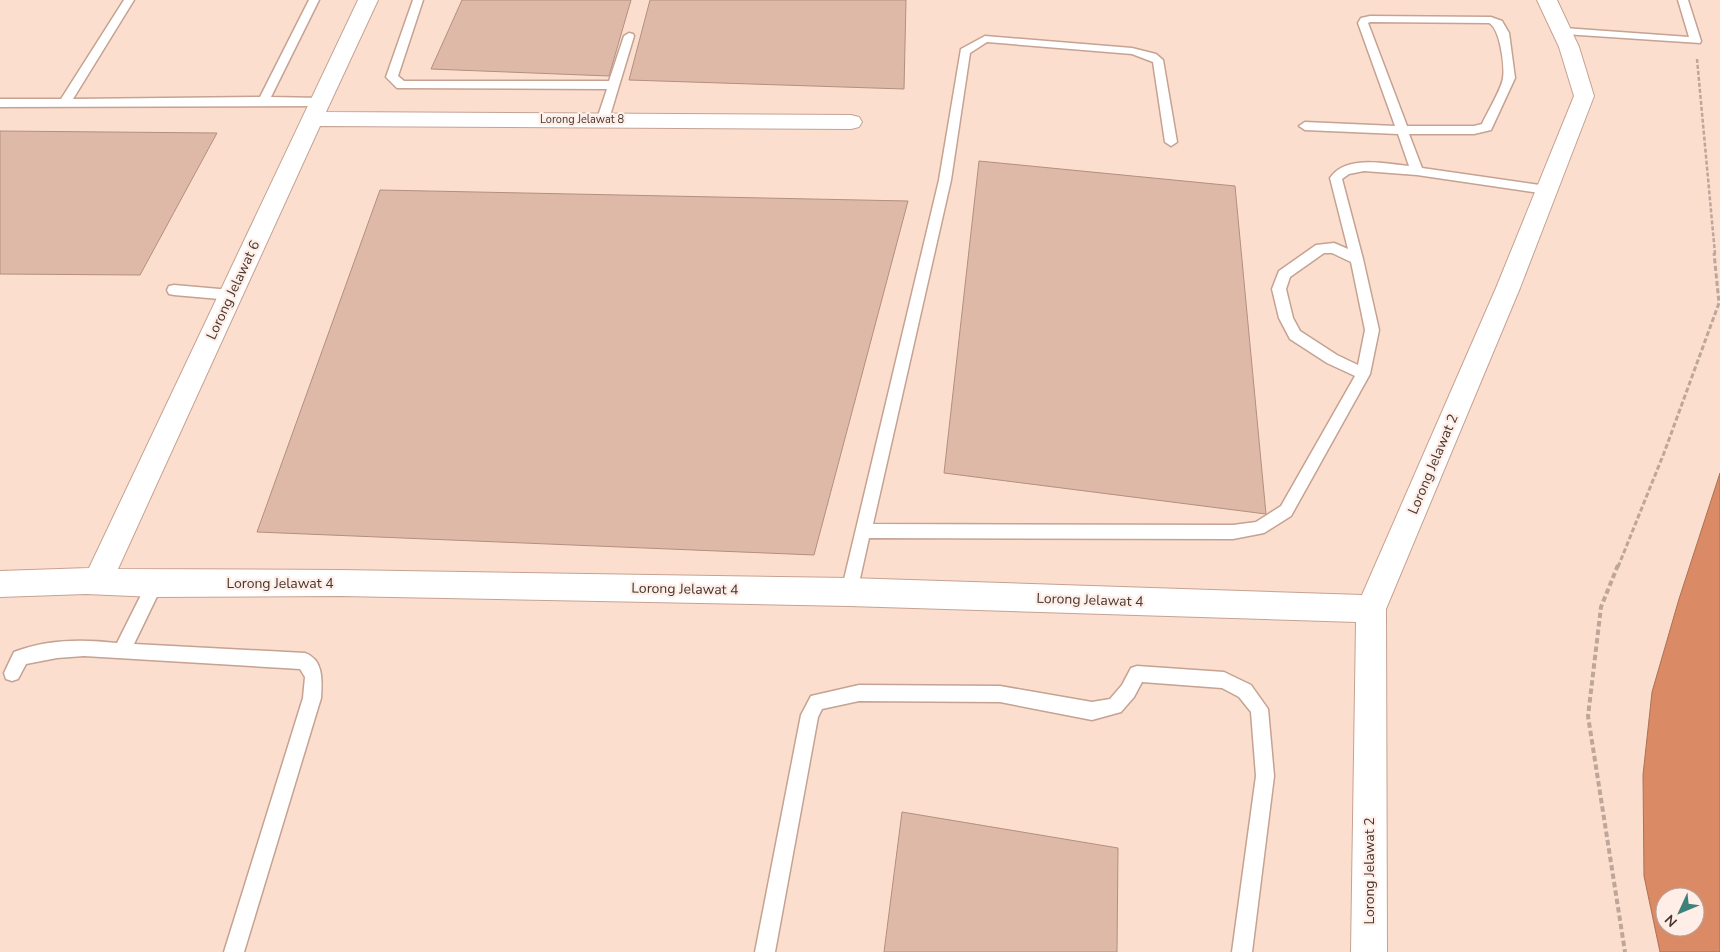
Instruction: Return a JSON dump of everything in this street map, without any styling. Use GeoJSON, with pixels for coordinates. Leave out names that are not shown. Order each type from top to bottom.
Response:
{"type":"FeatureCollection","features":[{"type":"Feature","properties":{"kind":"street","name":"Lorong Jelawat 6"},"geometry":{"type":"LineString","coordinates":[[98,581],[368,0]]}},
{"type":"Feature","properties":{"kind":"street","name":"Lorong Jelawat 2"},"geometry":{"type":"LineString","coordinates":[[1369,952],[1371,609],[1508,288],[1584,96],[1579,73],[1564,31],[1546,0]]}},
{"type":"Feature","properties":{"kind":"street","name":"Lorong Jelawat 8"},"geometry":{"type":"LineString","coordinates":[[317,110],[603,119],[851,122]]}},
{"type":"Feature","properties":{"kind":"street","name":"Lorong Jelawat 4"},"geometry":{"type":"LineString","coordinates":[[0,584],[98,581],[155,584],[340,583],[849,592],[1371,609]]}},
{"type":"Feature","properties":{"kind":"lane"},"geometry":{"type":"LineString","coordinates":[[65,102],[129,0]]}},
{"type":"Feature","properties":{"kind":"lane"},"geometry":{"type":"LineString","coordinates":[[264,101],[314,0]]}},
{"type":"Feature","properties":{"kind":"lane"},"geometry":{"type":"LineString","coordinates":[[418,0],[392,77],[401,84],[613,85]]}},
{"type":"Feature","properties":{"kind":"lane"},"geometry":{"type":"LineString","coordinates":[[1564,31],[1696,41],[1683,0]]}},
{"type":"Feature","properties":{"kind":"lane"},"geometry":{"type":"LineString","coordinates":[[1305,126],[1403,130],[1474,130],[1487,127],[1509,78],[1504,33],[1498,23],[1490,20],[1365,20],[1363,23],[1403,130],[1417,171]]}},
{"type":"Feature","properties":{"kind":"lane"},"geometry":{"type":"LineString","coordinates":[[603,119],[629,36]]}},
{"type":"Feature","properties":{"kind":"lane"},"geometry":{"type":"LineString","coordinates":[[849,592],[945,180],[965,51],[985,39],[1132,51],[1152,56],[1158,60],[1171,142]]}},
{"type":"Feature","properties":{"kind":"lane"},"geometry":{"type":"LineString","coordinates":[[0,103],[264,101],[317,110]]}},
{"type":"Feature","properties":{"kind":"lane"},"geometry":{"type":"LineString","coordinates":[[864,530],[1233,532],[1259,528],[1286,511],[1363,374],[1372,330],[1357,258],[1336,178],[1346,170],[1364,167],[1417,171],[1547,190]]}},
{"type":"Feature","properties":{"kind":"lane"},"geometry":{"type":"LineString","coordinates":[[1357,258],[1334,248],[1321,248],[1284,274],[1279,289],[1286,318],[1295,335],[1332,359],[1363,374]]}},
{"type":"Feature","properties":{"kind":"lane"},"geometry":{"type":"LineString","coordinates":[[174,290],[231,295]]}},
{"type":"Feature","properties":{"kind":"lane"},"geometry":{"type":"LineString","coordinates":[[122,651],[155,584]]}},
{"type":"Feature","properties":{"kind":"lane"},"geometry":{"type":"LineString","coordinates":[[12,673],[20,658],[36,652],[103,649],[306,661],[314,675],[312,698],[234,952]]}},
{"type":"Feature","properties":{"kind":"lane"},"geometry":{"type":"LineString","coordinates":[[765,952],[810,715],[818,702],[859,693],[1000,694],[1092,711],[1115,706],[1128,692],[1136,674],[1224,680],[1245,690],[1259,709],[1265,776],[1242,952]]}},
{"type":"Feature","properties":{"kind":"path"},"geometry":{"type":"LineString","coordinates":[[1624,952],[1588,716],[1601,607],[1664,453],[1719,303],[1696,41]]}},
{"type":"Feature","properties":{"kind":"shaded area"},"geometry":{"type":"Polygon","coordinates":[[[1720,473],[1720,952],[1660,952],[1657,937],[1705,937],[1705,887],[1655,887],[1655,928],[1644,876],[1643,775],[1652,692],[1679,599],[1720,473]]]}},
{"type":"Feature","properties":{"kind":"building"},"geometry":{"type":"Polygon","coordinates":[[[462,0],[631,0],[609,76],[431,69],[462,0]]]}},
{"type":"Feature","properties":{"kind":"building"},"geometry":{"type":"Polygon","coordinates":[[[650,0],[906,0],[904,89],[629,80],[650,0]]]}},
{"type":"Feature","properties":{"kind":"building"},"geometry":{"type":"Polygon","coordinates":[[[0,131],[217,133],[140,275],[0,274],[0,131]]]}},
{"type":"Feature","properties":{"kind":"building"},"geometry":{"type":"Polygon","coordinates":[[[979,161],[1235,186],[1266,514],[944,473],[979,161]]]}},
{"type":"Feature","properties":{"kind":"building"},"geometry":{"type":"Polygon","coordinates":[[[380,190],[908,201],[814,555],[257,532],[380,190]]]}},
{"type":"Feature","properties":{"kind":"building"},"geometry":{"type":"Polygon","coordinates":[[[902,812],[1118,848],[1117,952],[884,952],[902,812]]]}}]}
